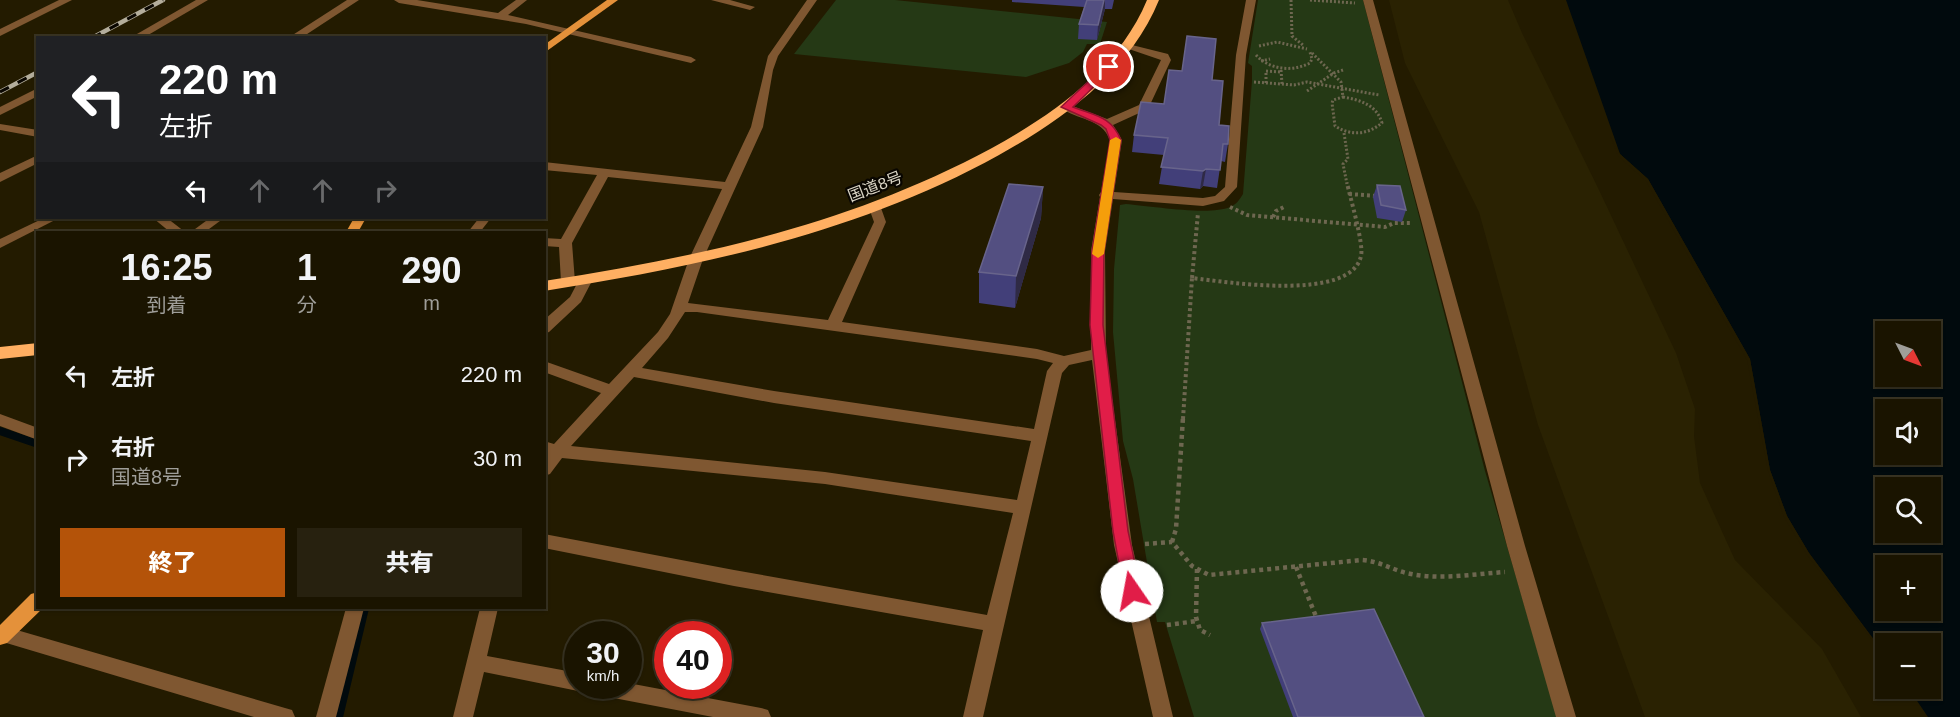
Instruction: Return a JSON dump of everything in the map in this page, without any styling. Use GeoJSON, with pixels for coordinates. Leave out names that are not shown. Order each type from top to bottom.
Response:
{"type":"FeatureCollection","features":[{"type":"Feature","properties":{"kind":"highway","name":"国道8号"},"geometry":{"type":"LineString","coordinates":[[546,286],[696,259],[791,235],[875,208],[930,186],[983,159],[1066,107],[1128,47],[1143,24],[1153,0]]}},
{"type":"Feature","properties":{"kind":"highway"},"geometry":{"type":"LineString","coordinates":[[0,353],[36,349]]}},
{"type":"Feature","properties":{"kind":"main road"},"geometry":{"type":"LineString","coordinates":[[546,49],[613,0]]}},
{"type":"Feature","properties":{"kind":"main road"},"geometry":{"type":"LineString","coordinates":[[4,628],[36,602]]}},
{"type":"Feature","properties":{"kind":"street"},"geometry":{"type":"LineString","coordinates":[[0,33],[67,0]]}},
{"type":"Feature","properties":{"kind":"street"},"geometry":{"type":"LineString","coordinates":[[139,36],[204,0]]}},
{"type":"Feature","properties":{"kind":"street"},"geometry":{"type":"LineString","coordinates":[[296,36],[354,0]]}},
{"type":"Feature","properties":{"kind":"street"},"geometry":{"type":"LineString","coordinates":[[399,0],[571,31],[692,60]]}},
{"type":"Feature","properties":{"kind":"street"},"geometry":{"type":"LineString","coordinates":[[449,8],[459,0]]}},
{"type":"Feature","properties":{"kind":"street"},"geometry":{"type":"LineString","coordinates":[[499,17],[522,0]]}},
{"type":"Feature","properties":{"kind":"street"},"geometry":{"type":"LineString","coordinates":[[716,0],[750,7]]}},
{"type":"Feature","properties":{"kind":"street"},"geometry":{"type":"LineString","coordinates":[[546,464],[551,449],[613,391],[663,334],[679,308],[696,259],[757,127],[773,56],[812,0]]}},
{"type":"Feature","properties":{"kind":"street"},"geometry":{"type":"LineString","coordinates":[[1106,195],[1203,202],[1217,200],[1231,187],[1241,55],[1251,0]]}},
{"type":"Feature","properties":{"kind":"street"},"geometry":{"type":"LineString","coordinates":[[1368,2],[1392,96],[1428,217],[1566,717]]}},
{"type":"Feature","properties":{"kind":"street"},"geometry":{"type":"LineString","coordinates":[[1106,124],[1144,107],[1166,60],[1164,56],[1128,47]]}},
{"type":"Feature","properties":{"kind":"street"},"geometry":{"type":"LineString","coordinates":[[0,112],[36,93]]}},
{"type":"Feature","properties":{"kind":"street"},"geometry":{"type":"LineString","coordinates":[[1066,107],[1106,124],[1110,127],[1116,140],[1106,195],[1097,277],[1099,354],[1123,545],[1163,717]]}},
{"type":"Feature","properties":{"kind":"street"},"geometry":{"type":"LineString","coordinates":[[0,127],[36,134]]}},
{"type":"Feature","properties":{"kind":"street"},"geometry":{"type":"LineString","coordinates":[[0,178],[36,159]]}},
{"type":"Feature","properties":{"kind":"street"},"geometry":{"type":"LineString","coordinates":[[546,166],[730,186]]}},
{"type":"Feature","properties":{"kind":"street"},"geometry":{"type":"LineString","coordinates":[[568,282],[565,243],[604,173]]}},
{"type":"Feature","properties":{"kind":"street"},"geometry":{"type":"LineString","coordinates":[[833,325],[880,222],[875,208]]}},
{"type":"Feature","properties":{"kind":"street"},"geometry":{"type":"LineString","coordinates":[[0,244],[51,219]]}},
{"type":"Feature","properties":{"kind":"street"},"geometry":{"type":"LineString","coordinates":[[160,219],[177,231]]}},
{"type":"Feature","properties":{"kind":"street"},"geometry":{"type":"LineString","coordinates":[[198,231],[216,219]]}},
{"type":"Feature","properties":{"kind":"street"},"geometry":{"type":"LineString","coordinates":[[475,231],[484,219]]}},
{"type":"Feature","properties":{"kind":"street"},"geometry":{"type":"LineString","coordinates":[[546,242],[565,243]]}},
{"type":"Feature","properties":{"kind":"street"},"geometry":{"type":"LineString","coordinates":[[546,327],[576,299],[586,279]]}},
{"type":"Feature","properties":{"kind":"street"},"geometry":{"type":"LineString","coordinates":[[679,308],[697,307],[833,325],[1037,354],[1064,361],[1099,354]]}},
{"type":"Feature","properties":{"kind":"street"},"geometry":{"type":"LineString","coordinates":[[972,717],[993,624],[1024,508],[1055,370],[1064,361]]}},
{"type":"Feature","properties":{"kind":"street"},"geometry":{"type":"LineString","coordinates":[[546,367],[613,391]]}},
{"type":"Feature","properties":{"kind":"street"},"geometry":{"type":"LineString","coordinates":[[631,371],[774,397],[1041,436]]}},
{"type":"Feature","properties":{"kind":"street"},"geometry":{"type":"LineString","coordinates":[[0,420],[36,433]]}},
{"type":"Feature","properties":{"kind":"street"},"geometry":{"type":"LineString","coordinates":[[551,449],[825,478],[1024,508]]}},
{"type":"Feature","properties":{"kind":"street"},"geometry":{"type":"LineString","coordinates":[[546,541],[734,578],[993,624]]}},
{"type":"Feature","properties":{"kind":"street"},"geometry":{"type":"LineString","coordinates":[[326,717],[355,609]]}},
{"type":"Feature","properties":{"kind":"street"},"geometry":{"type":"LineString","coordinates":[[463,717],[489,609]]}},
{"type":"Feature","properties":{"kind":"street"},"geometry":{"type":"LineString","coordinates":[[4,628],[285,717]]}},
{"type":"Feature","properties":{"kind":"street"},"geometry":{"type":"LineString","coordinates":[[476,662],[564,679]]}},
{"type":"Feature","properties":{"kind":"street"},"geometry":{"type":"LineString","coordinates":[[642,694],[761,717]]}},
{"type":"Feature","properties":{"kind":"path"},"geometry":{"type":"LineString","coordinates":[[1291,0],[1292,36],[1334,73],[1341,82],[1343,97]]}},
{"type":"Feature","properties":{"kind":"path"},"geometry":{"type":"LineString","coordinates":[[1310,0],[1368,2]]}},
{"type":"Feature","properties":{"kind":"path"},"geometry":{"type":"LineString","coordinates":[[1330,2],[1335,0]]}},
{"type":"Feature","properties":{"kind":"path"},"geometry":{"type":"LineString","coordinates":[[1281,70],[1257,58],[1255,50],[1263,44],[1276,42],[1292,43],[1307,49]]}},
{"type":"Feature","properties":{"kind":"path"},"geometry":{"type":"LineString","coordinates":[[1266,83],[1266,71],[1306,66],[1312,59],[1310,52]]}},
{"type":"Feature","properties":{"kind":"path"},"geometry":{"type":"LineString","coordinates":[[1263,61],[1270,59]]}},
{"type":"Feature","properties":{"kind":"path"},"geometry":{"type":"LineString","coordinates":[[1281,70],[1281,84]]}},
{"type":"Feature","properties":{"kind":"path"},"geometry":{"type":"LineString","coordinates":[[1307,91],[1334,73],[1343,70]]}},
{"type":"Feature","properties":{"kind":"path"},"geometry":{"type":"LineString","coordinates":[[1248,81],[1299,85],[1307,82],[1354,89],[1370,94]]}},
{"type":"Feature","properties":{"kind":"path"},"geometry":{"type":"LineString","coordinates":[[1343,97],[1370,106],[1376,111],[1382,123],[1366,133],[1344,133],[1335,126],[1332,103],[1333,100],[1343,97]]}},
{"type":"Feature","properties":{"kind":"path"},"geometry":{"type":"LineString","coordinates":[[1192,278],[1291,286],[1340,280],[1359,266],[1361,260],[1343,164],[1348,159],[1344,133]]}},
{"type":"Feature","properties":{"kind":"path"},"geometry":{"type":"LineString","coordinates":[[1337,144],[1346,144]]}},
{"type":"Feature","properties":{"kind":"path"},"geometry":{"type":"LineString","coordinates":[[1349,194],[1389,196]]}},
{"type":"Feature","properties":{"kind":"path"},"geometry":{"type":"LineString","coordinates":[[1227,206],[1243,214],[1385,227],[1394,223],[1408,224],[1428,217]]}},
{"type":"Feature","properties":{"kind":"path"},"geometry":{"type":"LineString","coordinates":[[1274,217],[1276,211],[1286,206]]}},
{"type":"Feature","properties":{"kind":"path"},"geometry":{"type":"LineString","coordinates":[[1172,542],[1176,529],[1198,208]]}},
{"type":"Feature","properties":{"kind":"path"},"geometry":{"type":"LineString","coordinates":[[1145,544],[1172,542]]}},
{"type":"Feature","properties":{"kind":"path"},"geometry":{"type":"LineString","coordinates":[[1172,542],[1192,566],[1209,575],[1370,560],[1384,562],[1410,574],[1433,576],[1524,571]]}},
{"type":"Feature","properties":{"kind":"path"},"geometry":{"type":"LineString","coordinates":[[1296,567],[1318,621]]}},
{"type":"Feature","properties":{"kind":"path"},"geometry":{"type":"LineString","coordinates":[[1197,569],[1197,621],[1200,630],[1210,635]]}},
{"type":"Feature","properties":{"kind":"path"},"geometry":{"type":"LineString","coordinates":[[1167,625],[1197,621]]}},
{"type":"Feature","properties":{"kind":"green space"},"geometry":{"type":"Polygon","coordinates":[[[836,0],[895,0],[1107,22],[1100,44],[1087,44],[1083,52],[1069,63],[1026,77],[794,54],[836,0]]]}},
{"type":"Feature","properties":{"kind":"green space"},"geometry":{"type":"Polygon","coordinates":[[[1258,0],[1363,0],[1485,471],[1557,717],[1194,717],[1165,622],[1157,622],[1133,479],[1123,441],[1113,332],[1114,269],[1120,205],[1195,211],[1221,210],[1234,205],[1243,194],[1252,81],[1252,66],[1248,63],[1258,0]]]}},
{"type":"Feature","properties":{"kind":"sand"},"geometry":{"type":"Polygon","coordinates":[[[1389,0],[1508,0],[1676,353],[1695,409],[1694,436],[1700,483],[1735,560],[1822,649],[1861,717],[1645,717],[1538,425],[1479,212],[1405,63],[1389,0]]]}},
{"type":"Feature","properties":{"kind":"shaded area"},"geometry":{"type":"Polygon","coordinates":[[[1566,0],[1960,0],[1960,717],[1928,717],[1916,699],[1941,699],[1941,633],[1875,633],[1875,642],[1809,553],[1787,516],[1770,470],[1750,359],[1648,179],[1620,154],[1566,0]]]}},
{"type":"Feature","properties":{"kind":"pier"},"geometry":{"type":"Polygon","coordinates":[[[1610,136],[1620,154],[1648,179],[1750,359],[1770,470],[1787,516],[1809,553],[1875,644],[1807,555],[1784,517],[1768,471],[1747,360],[1646,181],[1618,156],[1610,136]]]}},
{"type":"Feature","properties":{"kind":"building"},"geometry":{"type":"Polygon","coordinates":[[[1087,0],[1104,0],[1098,25],[1079,24],[1087,0]]]}},
{"type":"Feature","properties":{"kind":"building"},"geometry":{"type":"Polygon","coordinates":[[[1187,36],[1216,39],[1212,80],[1223,81],[1219,125],[1229,126],[1228,144],[1223,144],[1220,170],[1206,169],[1203,171],[1161,167],[1168,138],[1134,135],[1141,102],[1164,104],[1169,70],[1182,71],[1187,36]]]}},
{"type":"Feature","properties":{"kind":"building"},"geometry":{"type":"Polygon","coordinates":[[[1009,184],[1043,187],[1016,276],[979,272],[1009,184]]]}},
{"type":"Feature","properties":{"kind":"building"},"geometry":{"type":"Polygon","coordinates":[[[1377,185],[1400,186],[1406,210],[1381,205],[1377,185]]]}},
{"type":"Feature","properties":{"kind":"building"},"geometry":{"type":"Polygon","coordinates":[[[1374,609],[1424,717],[1298,717],[1262,623],[1374,609]]]}},
{"type":"Feature","properties":{"kind":"waterway"},"geometry":{"type":"LineString","coordinates":[[0,431],[36,443]]}},
{"type":"Feature","properties":{"kind":"waterway"},"geometry":{"type":"LineString","coordinates":[[339,717],[365,609]]}},
{"type":"Feature","properties":{"kind":"railway"},"geometry":{"type":"LineString","coordinates":[[96,36],[163,0]]}},
{"type":"Feature","properties":{"kind":"railway"},"geometry":{"type":"LineString","coordinates":[[0,92],[36,73]]}},
{"type":"Feature","properties":{"kind":"slow traffic"},"geometry":{"type":"LineString","coordinates":[[1098,254],[1101,223],[1116,140]]}},
{"type":"Feature","properties":{"kind":"route"},"geometry":{"type":"LineString","coordinates":[[1109,67],[1066,107],[1104,123],[1110,127],[1116,140],[1098,251],[1097,325],[1120,531],[1132,591]]}}]}
